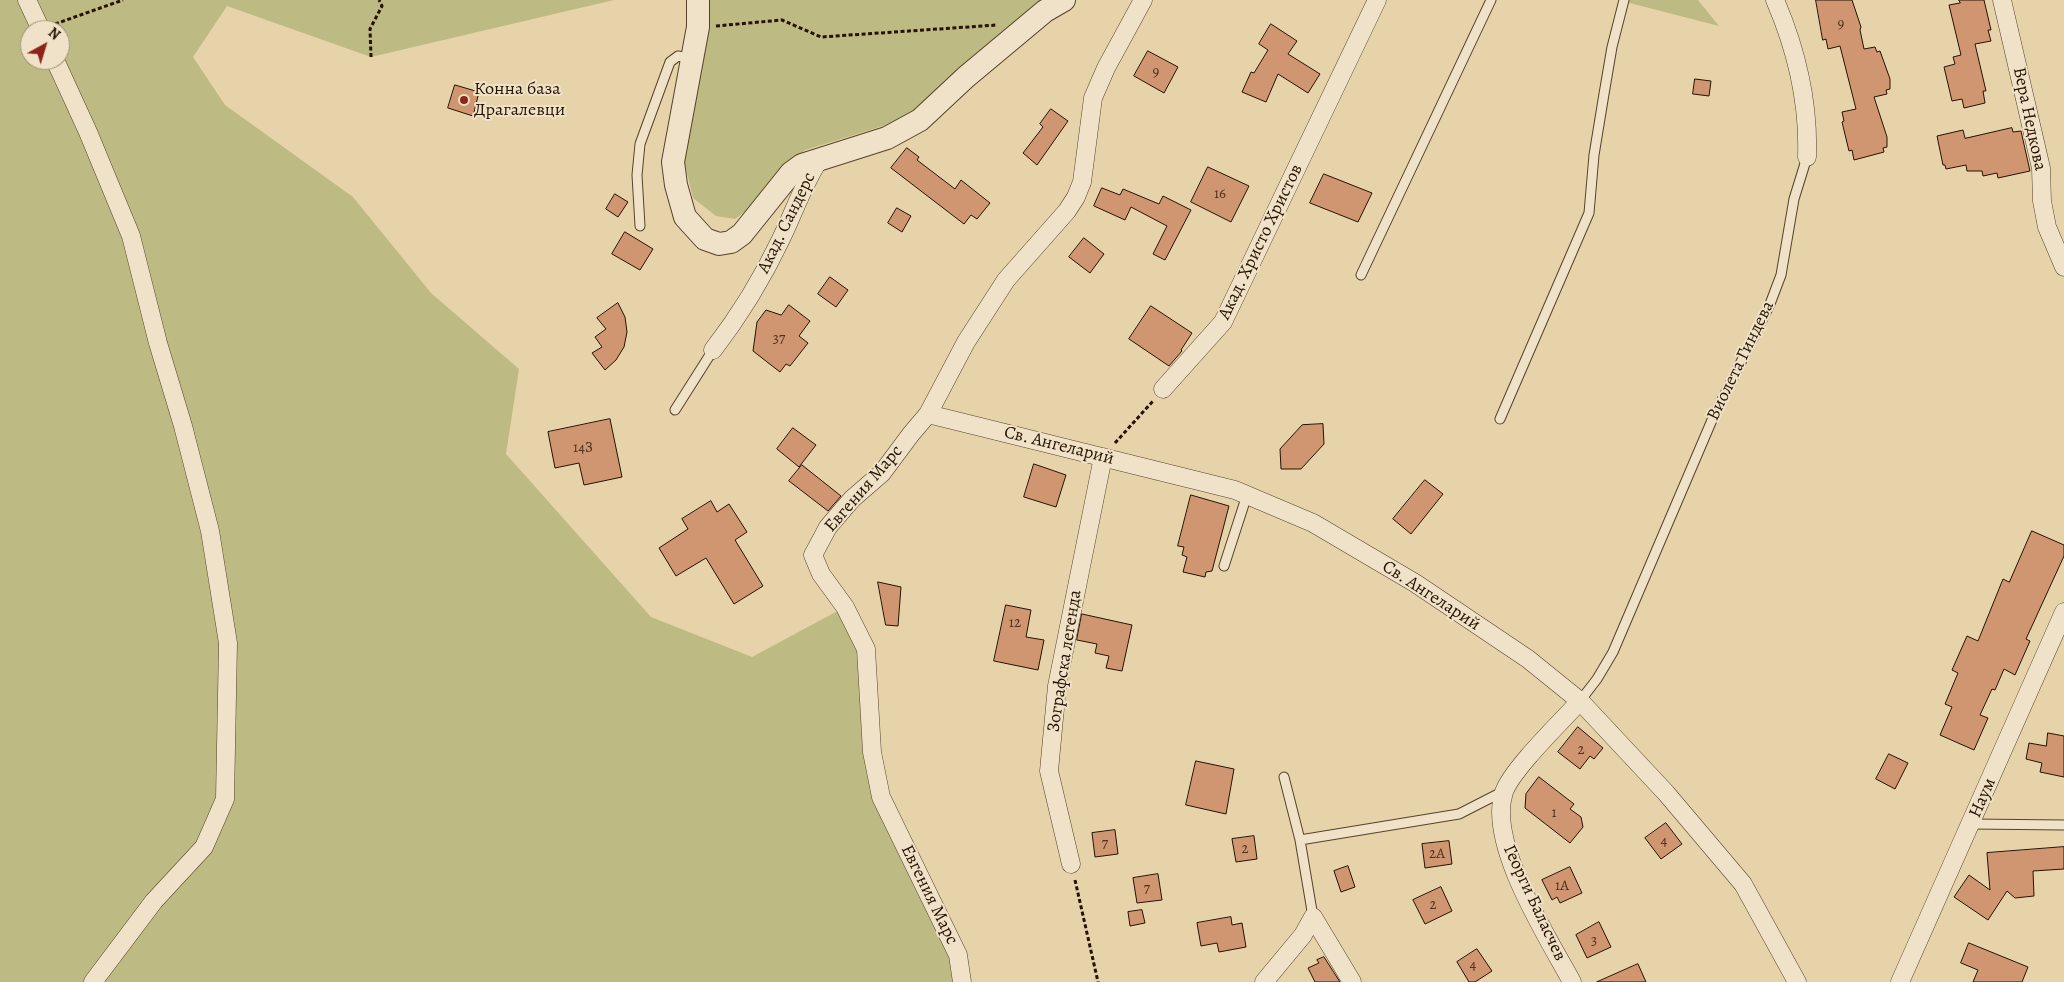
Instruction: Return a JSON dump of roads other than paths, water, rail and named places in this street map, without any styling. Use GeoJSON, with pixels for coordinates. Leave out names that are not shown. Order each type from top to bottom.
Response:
{"type":"FeatureCollection","features":[{"type":"Feature","properties":{"kind":"street"},"geometry":{"type":"LineString","coordinates":[[27,0],[36,20]]}},
{"type":"Feature","properties":{"kind":"street"},"geometry":{"type":"LineString","coordinates":[[698,0],[698,27],[673,162],[676,185],[685,217],[705,238],[719,244],[731,242],[742,234],[791,172],[802,165],[818,160]]}},
{"type":"Feature","properties":{"kind":"street","name":"Акад. Сандерс"},"geometry":{"type":"LineString","coordinates":[[713,350],[751,297],[787,226],[802,187],[818,160],[863,147],[910,128],[1032,22],[1064,0]]}},
{"type":"Feature","properties":{"kind":"street","name":"Евгения Марс"},"geometry":{"type":"LineString","coordinates":[[962,982],[958,955],[881,796],[872,752],[866,649],[845,607],[821,574],[813,554],[828,527],[858,494],[882,473],[928,414],[966,342],[1006,280],[1067,211],[1076,197],[1083,173],[1094,98],[1106,68],[1143,0]]}},
{"type":"Feature","properties":{"kind":"street","name":"Акад. Христо Христов"},"geometry":{"type":"LineString","coordinates":[[1163,389],[1223,322],[1377,0]]}},
{"type":"Feature","properties":{"kind":"street","name":"Виолета Гиндева"},"geometry":{"type":"LineString","coordinates":[[1775,0],[1792,39],[1802,79],[1808,128],[1807,157]]}},
{"type":"Feature","properties":{"kind":"street","name":"Вера Недкова"},"geometry":{"type":"LineString","coordinates":[[2002,0],[2041,168],[2042,201],[2048,227],[2064,267]]}},
{"type":"Feature","properties":{"kind":"street"},"geometry":{"type":"LineString","coordinates":[[60,70],[88,132],[131,236],[158,343],[183,426],[210,531],[228,643],[225,799],[204,847],[154,902],[93,982]]}},
{"type":"Feature","properties":{"kind":"street","name":"Св. Ангеларий"},"geometry":{"type":"LineString","coordinates":[[928,414],[1235,490],[1313,523],[1415,583],[1528,659],[1580,701],[1666,793],[1743,884],[1797,982]]}},
{"type":"Feature","properties":{"kind":"street","name":"Зографска легенда"},"geometry":{"type":"LineString","coordinates":[[1071,864],[1049,770],[1057,686],[1103,457]]}},
{"type":"Feature","properties":{"kind":"street","name":"Наум"},"geometry":{"type":"LineString","coordinates":[[1900,982],[1972,824],[2064,612]]}},
{"type":"Feature","properties":{"kind":"street","name":"Георги Баласчев"},"geometry":{"type":"LineString","coordinates":[[1572,982],[1511,861],[1503,833],[1501,812],[1504,791],[1513,775],[1580,701]]}},
{"type":"Feature","properties":{"kind":"street"},"geometry":{"type":"LineString","coordinates":[[1264,982],[1297,942],[1313,917],[1352,982]]}},
{"type":"Feature","properties":{"kind":"lane"},"geometry":{"type":"LineString","coordinates":[[1361,275],[1491,0]]}},
{"type":"Feature","properties":{"kind":"lane"},"geometry":{"type":"LineString","coordinates":[[1500,419],[1589,213],[1594,155],[1604,94],[1612,47],[1624,0]]}},
{"type":"Feature","properties":{"kind":"lane"},"geometry":{"type":"LineString","coordinates":[[640,226],[636,175],[640,144],[670,62],[678,56],[693,59]]}},
{"type":"Feature","properties":{"kind":"lane","name":"Виолета Гиндева"},"geometry":{"type":"LineString","coordinates":[[1580,701],[1597,679],[1613,652],[1712,420],[1770,304],[1781,275],[1794,199],[1807,157]]}},
{"type":"Feature","properties":{"kind":"lane","name":"Акад. Сандерс"},"geometry":{"type":"LineString","coordinates":[[675,410],[713,350]]}},
{"type":"Feature","properties":{"kind":"lane"},"geometry":{"type":"LineString","coordinates":[[1224,566],[1247,495]]}},
{"type":"Feature","properties":{"kind":"lane"},"geometry":{"type":"LineString","coordinates":[[1284,777],[1300,840],[1313,917]]}},
{"type":"Feature","properties":{"kind":"lane"},"geometry":{"type":"LineString","coordinates":[[1300,840],[1459,814],[1504,791]]}},
{"type":"Feature","properties":{"kind":"lane"},"geometry":{"type":"LineString","coordinates":[[1972,824],[2064,825]]}},
{"type":"Feature","properties":{"kind":"place","name":"Конна база Драгалевци"},"geometry":{"type":"Point","coordinates":[464,100]}}]}
